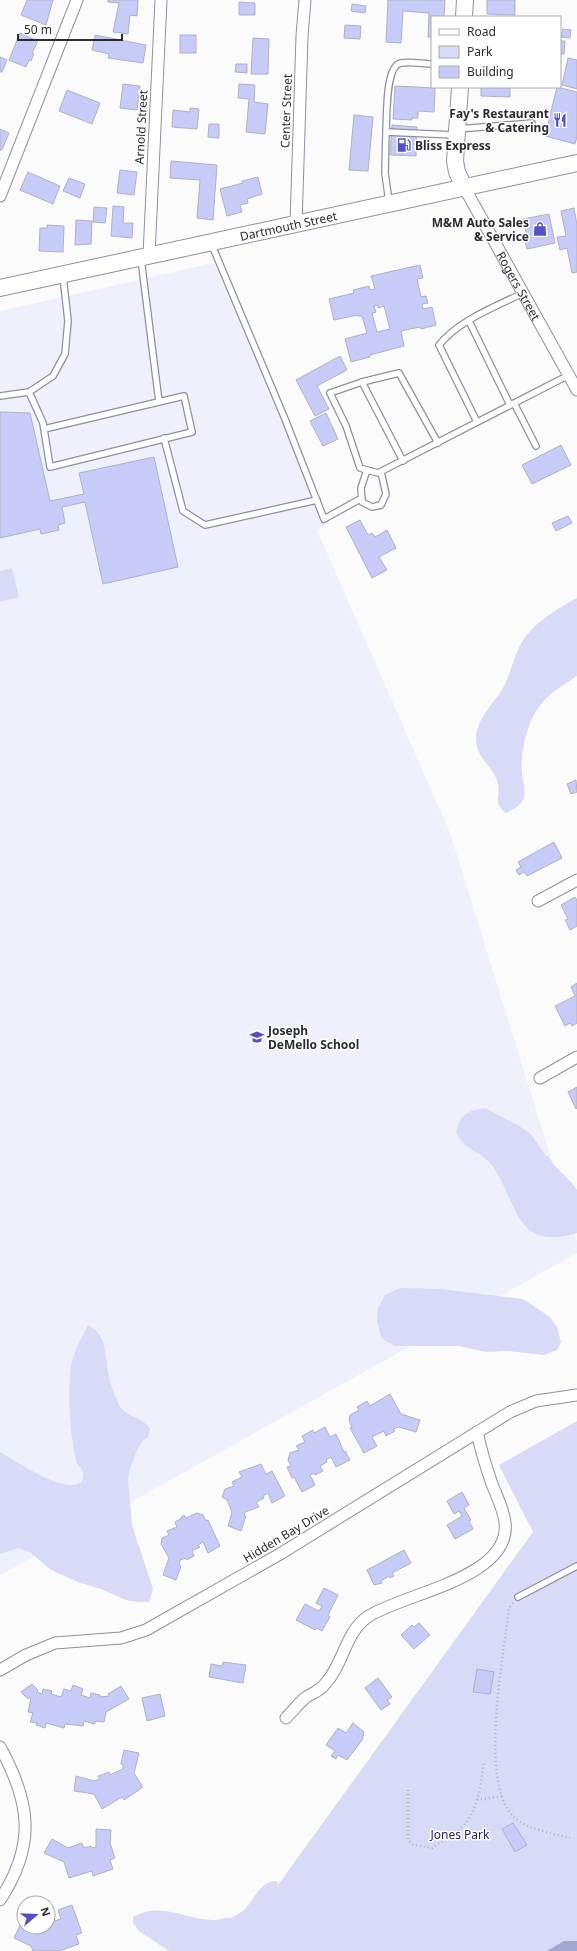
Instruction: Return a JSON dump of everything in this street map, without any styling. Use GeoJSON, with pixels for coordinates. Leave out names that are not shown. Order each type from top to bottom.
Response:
{"type":"FeatureCollection","features":[{"type":"Feature","properties":{"kind":"main road"},"geometry":{"type":"LineString","coordinates":[[464,16],[465,0]]}},
{"type":"Feature","properties":{"kind":"main road","name":"Rogers Street"},"geometry":{"type":"LineString","coordinates":[[460,88],[455,161],[457,172],[464,187]]}},
{"type":"Feature","properties":{"kind":"main road","name":"Dartmouth Street"},"geometry":{"type":"LineString","coordinates":[[0,288],[577,163]]}},
{"type":"Feature","properties":{"kind":"street"},"geometry":{"type":"LineString","coordinates":[[0,196],[77,0]]}},
{"type":"Feature","properties":{"kind":"street","name":"Arnold Street"},"geometry":{"type":"LineString","coordinates":[[145,256],[161,0]]}},
{"type":"Feature","properties":{"kind":"street","name":"Center Street"},"geometry":{"type":"LineString","coordinates":[[296,224],[302,36],[305,0]]}},
{"type":"Feature","properties":{"kind":"street","name":"Rogers Street"},"geometry":{"type":"LineString","coordinates":[[464,187],[577,390]]}},
{"type":"Feature","properties":{"kind":"street"},"geometry":{"type":"LineString","coordinates":[[538,901],[577,880]]}},
{"type":"Feature","properties":{"kind":"street"},"geometry":{"type":"LineString","coordinates":[[540,1078],[577,1057]]}},
{"type":"Feature","properties":{"kind":"street","name":"Hidden Bay Drive"},"geometry":{"type":"LineString","coordinates":[[0,1670],[26,1655],[55,1643],[121,1638],[146,1630],[280,1554],[477,1432],[528,1404],[546,1399],[577,1395]]}},
{"type":"Feature","properties":{"kind":"street"},"geometry":{"type":"LineString","coordinates":[[286,1718],[305,1698],[325,1685],[350,1638],[363,1620],[384,1608],[468,1574],[485,1563],[498,1551],[506,1529],[503,1512],[488,1471],[477,1432]]}},
{"type":"Feature","properties":{"kind":"street"},"geometry":{"type":"LineString","coordinates":[[0,1747],[14,1774],[22,1794],[25,1823],[23,1844],[18,1867],[0,1900]]}},
{"type":"Feature","properties":{"kind":"lane"},"geometry":{"type":"LineString","coordinates":[[390,203],[385,173],[389,77],[395,66],[400,62],[431,64]]}},
{"type":"Feature","properties":{"kind":"lane"},"geometry":{"type":"LineString","coordinates":[[386,132],[457,132],[532,123]]}},
{"type":"Feature","properties":{"kind":"lane"},"geometry":{"type":"LineString","coordinates":[[211,242],[285,419],[324,519],[362,498]]}},
{"type":"Feature","properties":{"kind":"lane"},"geometry":{"type":"LineString","coordinates":[[145,256],[159,402]]}},
{"type":"Feature","properties":{"kind":"lane"},"geometry":{"type":"LineString","coordinates":[[0,396],[29,392],[53,376],[65,354],[68,321],[62,274]]}},
{"type":"Feature","properties":{"kind":"lane"},"geometry":{"type":"LineString","coordinates":[[477,422],[439,345],[447,335],[468,321],[523,293]]}},
{"type":"Feature","properties":{"kind":"lane"},"geometry":{"type":"LineString","coordinates":[[468,321],[536,446]]}},
{"type":"Feature","properties":{"kind":"lane"},"geometry":{"type":"LineString","coordinates":[[438,443],[399,373],[362,382],[330,393],[346,426],[360,468],[378,473],[403,461],[438,443],[477,422],[569,375]]}},
{"type":"Feature","properties":{"kind":"lane"},"geometry":{"type":"LineString","coordinates":[[362,382],[403,461]]}},
{"type":"Feature","properties":{"kind":"lane"},"geometry":{"type":"LineString","coordinates":[[29,392],[44,426],[50,467],[192,432],[184,396],[44,426]]}},
{"type":"Feature","properties":{"kind":"lane"},"geometry":{"type":"LineString","coordinates":[[164,438],[183,511],[205,525],[317,500]]}},
{"type":"Feature","properties":{"kind":"lane"},"geometry":{"type":"LineString","coordinates":[[367,470],[361,488],[362,502],[372,507],[381,505],[386,494],[381,472]]}},
{"type":"Feature","properties":{"kind":"lane"},"geometry":{"type":"LineString","coordinates":[[518,1597],[577,1566]]}},
{"type":"Feature","properties":{"kind":"path"},"geometry":{"type":"LineString","coordinates":[[518,1597],[509,1608],[497,1699],[496,1760],[498,1781],[502,1796],[512,1815],[523,1824],[570,1838]]}},
{"type":"Feature","properties":{"kind":"path"},"geometry":{"type":"LineString","coordinates":[[408,1790],[408,1840],[413,1845],[432,1848],[452,1835],[469,1820],[477,1800],[484,1760]]}},
{"type":"Feature","properties":{"kind":"path"},"geometry":{"type":"LineString","coordinates":[[477,1800],[502,1796]]}},
{"type":"Feature","properties":{"kind":"shaded area","name":"Joseph DeMello School"},"geometry":{"type":"Polygon","coordinates":[[[214,263],[329,523],[317,530],[450,833],[577,1242],[577,1253],[0,1575],[0,311],[214,263]]]}},
{"type":"Feature","properties":{"kind":"shaded area"},"geometry":{"type":"Polygon","coordinates":[[[564,1941],[577,1941],[577,1951],[547,1951],[564,1941]]]}},
{"type":"Feature","properties":{"kind":"green space"},"geometry":{"type":"Polygon","coordinates":[[[12,568],[19,597],[0,602],[0,571],[12,568]]]}},
{"type":"Feature","properties":{"kind":"green space"},"geometry":{"type":"Polygon","coordinates":[[[577,598],[577,676],[558,688],[541,704],[536,711],[528,728],[523,747],[523,800],[514,809],[506,813],[498,802],[499,788],[496,778],[479,752],[477,746],[476,740],[479,724],[505,684],[517,653],[526,636],[543,619],[577,598]]]}},
{"type":"Feature","properties":{"kind":"green space"},"geometry":{"type":"Polygon","coordinates":[[[485,1108],[531,1134],[545,1155],[549,1157],[554,1165],[572,1183],[577,1190],[577,1233],[556,1237],[540,1236],[529,1229],[520,1219],[500,1178],[491,1164],[462,1142],[459,1138],[456,1132],[463,1117],[474,1110],[485,1108]]]}},
{"type":"Feature","properties":{"kind":"green space"},"geometry":{"type":"Polygon","coordinates":[[[400,1288],[441,1289],[523,1299],[550,1317],[557,1327],[561,1342],[557,1350],[544,1355],[508,1351],[486,1352],[459,1346],[395,1346],[381,1337],[377,1321],[378,1308],[385,1295],[400,1288]]]}},
{"type":"Feature","properties":{"kind":"green space"},"geometry":{"type":"Polygon","coordinates":[[[88,1325],[100,1335],[103,1341],[110,1380],[119,1405],[126,1412],[147,1425],[150,1429],[148,1437],[143,1440],[137,1450],[129,1472],[128,1481],[132,1525],[153,1589],[149,1602],[126,1600],[101,1589],[78,1582],[51,1570],[31,1553],[18,1548],[0,1554],[0,1452],[41,1476],[54,1481],[66,1485],[75,1485],[82,1481],[83,1471],[77,1462],[72,1438],[69,1388],[73,1356],[88,1325]]]}},
{"type":"Feature","properties":{"kind":"green space","name":"Jones Park"},"geometry":{"type":"Polygon","coordinates":[[[577,1421],[577,1946],[557,1951],[169,1951],[139,1931],[133,1923],[133,1917],[144,1912],[173,1912],[213,1920],[231,1918],[242,1912],[258,1891],[266,1884],[277,1881],[278,1885],[533,1532],[499,1465],[577,1421]]]}},
{"type":"Feature","properties":{"kind":"building"},"geometry":{"type":"Polygon","coordinates":[[[27,0],[53,0],[46,25],[21,15],[27,0]]]}},
{"type":"Feature","properties":{"kind":"building"},"geometry":{"type":"Polygon","coordinates":[[[108,0],[138,0],[137,16],[130,15],[128,34],[113,32],[119,3],[108,2],[108,0]]]}},
{"type":"Feature","properties":{"kind":"building"},"geometry":{"type":"Polygon","coordinates":[[[388,0],[445,0],[444,16],[431,16],[431,37],[428,37],[429,13],[403,11],[401,43],[386,42],[388,0]]]}},
{"type":"Feature","properties":{"kind":"building"},"geometry":{"type":"Polygon","coordinates":[[[487,0],[515,0],[515,15],[487,14],[487,0]]]}},
{"type":"Feature","properties":{"kind":"building"},"geometry":{"type":"Polygon","coordinates":[[[239,2],[255,3],[255,15],[239,15],[239,2]]]}},
{"type":"Feature","properties":{"kind":"building"},"geometry":{"type":"Polygon","coordinates":[[[352,4],[366,6],[365,13],[351,11],[352,4]]]}},
{"type":"Feature","properties":{"kind":"building"},"geometry":{"type":"Polygon","coordinates":[[[345,25],[361,26],[360,39],[344,38],[345,25]]]}},
{"type":"Feature","properties":{"kind":"building"},"geometry":{"type":"Polygon","coordinates":[[[563,29],[571,30],[570,38],[561,37],[563,29]]]}},
{"type":"Feature","properties":{"kind":"building"},"geometry":{"type":"Polygon","coordinates":[[[20,33],[38,41],[32,53],[34,54],[31,61],[29,60],[26,67],[9,60],[20,33]]]}},
{"type":"Feature","properties":{"kind":"building"},"geometry":{"type":"Polygon","coordinates":[[[95,35],[146,45],[143,63],[108,58],[109,54],[92,50],[95,35]]]}},
{"type":"Feature","properties":{"kind":"building"},"geometry":{"type":"Polygon","coordinates":[[[180,35],[196,35],[196,53],[180,53],[180,35]]]}},
{"type":"Feature","properties":{"kind":"building"},"geometry":{"type":"Polygon","coordinates":[[[253,38],[269,39],[268,74],[251,74],[253,38]]]}},
{"type":"Feature","properties":{"kind":"building"},"geometry":{"type":"Polygon","coordinates":[[[561,41],[565,41],[564,54],[561,54],[561,41]]]}},
{"type":"Feature","properties":{"kind":"building"},"geometry":{"type":"Polygon","coordinates":[[[0,57],[7,60],[2,72],[0,72],[0,57]]]}},
{"type":"Feature","properties":{"kind":"building"},"geometry":{"type":"Polygon","coordinates":[[[568,58],[577,60],[577,89],[562,85],[568,58]]]}},
{"type":"Feature","properties":{"kind":"building"},"geometry":{"type":"Polygon","coordinates":[[[236,64],[247,64],[247,73],[235,72],[236,64]]]}},
{"type":"Feature","properties":{"kind":"building"},"geometry":{"type":"Polygon","coordinates":[[[123,84],[140,86],[137,110],[120,108],[123,84]]]}},
{"type":"Feature","properties":{"kind":"building"},"geometry":{"type":"Polygon","coordinates":[[[239,84],[255,85],[254,102],[268,104],[265,134],[246,132],[249,99],[238,98],[239,84]]]}},
{"type":"Feature","properties":{"kind":"building"},"geometry":{"type":"Polygon","coordinates":[[[395,86],[435,88],[434,112],[418,111],[418,118],[412,118],[412,120],[393,119],[395,86]]]}},
{"type":"Feature","properties":{"kind":"building"},"geometry":{"type":"Polygon","coordinates":[[[481,88],[510,88],[510,97],[481,96],[481,88]]]}},
{"type":"Feature","properties":{"kind":"building"},"geometry":{"type":"Polygon","coordinates":[[[557,88],[577,92],[577,137],[575,144],[545,136],[557,88]]]}},
{"type":"Feature","properties":{"kind":"building"},"geometry":{"type":"Polygon","coordinates":[[[67,90],[100,103],[92,124],[59,111],[67,90]]]}},
{"type":"Feature","properties":{"kind":"building"},"geometry":{"type":"Polygon","coordinates":[[[190,108],[199,109],[197,129],[172,127],[173,110],[190,112],[190,108]]]}},
{"type":"Feature","properties":{"kind":"building"},"geometry":{"type":"Polygon","coordinates":[[[354,115],[373,117],[368,171],[349,170],[354,115]]]}},
{"type":"Feature","properties":{"kind":"building"},"geometry":{"type":"Polygon","coordinates":[[[209,124],[219,124],[219,138],[208,137],[209,124]]]}},
{"type":"Feature","properties":{"kind":"building"},"geometry":{"type":"Polygon","coordinates":[[[392,125],[417,127],[416,156],[390,155],[392,125]]]}},
{"type":"Feature","properties":{"kind":"building"},"geometry":{"type":"Polygon","coordinates":[[[0,129],[9,133],[2,150],[0,150],[0,129]]]}},
{"type":"Feature","properties":{"kind":"building"},"geometry":{"type":"Polygon","coordinates":[[[171,161],[217,165],[213,220],[197,218],[200,180],[170,178],[171,161]]]}},
{"type":"Feature","properties":{"kind":"building"},"geometry":{"type":"Polygon","coordinates":[[[120,170],[137,172],[134,195],[117,193],[120,170]]]}},
{"type":"Feature","properties":{"kind":"building"},"geometry":{"type":"Polygon","coordinates":[[[28,172],[60,186],[53,204],[20,190],[28,172]]]}},
{"type":"Feature","properties":{"kind":"building"},"geometry":{"type":"Polygon","coordinates":[[[258,177],[262,194],[247,199],[248,203],[240,205],[242,212],[227,216],[220,189],[243,183],[242,181],[258,177]]]}},
{"type":"Feature","properties":{"kind":"building"},"geometry":{"type":"Polygon","coordinates":[[[69,178],[85,184],[80,198],[63,191],[69,178]]]}},
{"type":"Feature","properties":{"kind":"building"},"geometry":{"type":"Polygon","coordinates":[[[113,206],[124,207],[123,223],[133,223],[132,238],[111,236],[113,206]]]}},
{"type":"Feature","properties":{"kind":"building"},"geometry":{"type":"Polygon","coordinates":[[[94,207],[107,208],[105,223],[93,222],[94,207]]]}},
{"type":"Feature","properties":{"kind":"building"},"geometry":{"type":"Polygon","coordinates":[[[574,208],[577,225],[577,272],[572,273],[567,248],[560,250],[557,237],[566,236],[561,211],[574,208]]]}},
{"type":"Feature","properties":{"kind":"building"},"geometry":{"type":"Polygon","coordinates":[[[549,214],[555,243],[527,249],[524,237],[527,236],[523,219],[549,214]]]}},
{"type":"Feature","properties":{"kind":"building"},"geometry":{"type":"Polygon","coordinates":[[[76,220],[92,221],[91,244],[75,245],[76,220]]]}},
{"type":"Feature","properties":{"kind":"building"},"geometry":{"type":"Polygon","coordinates":[[[47,225],[64,226],[63,252],[39,251],[40,228],[47,228],[47,225]]]}},
{"type":"Feature","properties":{"kind":"building"},"geometry":{"type":"Polygon","coordinates":[[[420,265],[423,278],[417,279],[421,297],[426,296],[428,303],[422,304],[423,309],[432,307],[436,325],[421,329],[420,327],[401,331],[404,346],[370,355],[370,357],[351,362],[345,339],[367,333],[362,316],[358,315],[334,320],[329,299],[354,293],[353,290],[369,286],[370,290],[375,289],[371,276],[420,265]],[[378,305],[374,306],[376,312],[372,313],[377,332],[390,329],[384,306],[378,308],[378,305]]]}},
{"type":"Feature","properties":{"kind":"building"},"geometry":{"type":"Polygon","coordinates":[[[340,356],[347,370],[317,386],[329,409],[315,416],[296,380],[340,356]]]}},
{"type":"Feature","properties":{"kind":"building"},"geometry":{"type":"Polygon","coordinates":[[[0,412],[30,413],[50,501],[84,494],[79,473],[154,457],[178,567],[103,584],[85,502],[62,507],[65,523],[58,525],[59,530],[41,534],[40,529],[0,538],[0,412]]]}},
{"type":"Feature","properties":{"kind":"building"},"geometry":{"type":"Polygon","coordinates":[[[326,413],[338,439],[323,446],[310,421],[326,413]]]}},
{"type":"Feature","properties":{"kind":"building"},"geometry":{"type":"Polygon","coordinates":[[[561,445],[571,465],[532,484],[522,465],[561,445]]]}},
{"type":"Feature","properties":{"kind":"building"},"geometry":{"type":"Polygon","coordinates":[[[568,516],[572,523],[556,531],[552,523],[568,516]]]}},
{"type":"Feature","properties":{"kind":"building"},"geometry":{"type":"Polygon","coordinates":[[[360,520],[368,535],[372,533],[375,537],[387,530],[396,548],[379,557],[387,570],[372,578],[346,527],[360,520]]]}},
{"type":"Feature","properties":{"kind":"building"},"geometry":{"type":"Polygon","coordinates":[[[576,780],[577,792],[571,794],[567,784],[576,780]]]}},
{"type":"Feature","properties":{"kind":"building"},"geometry":{"type":"Polygon","coordinates":[[[554,842],[562,858],[527,876],[524,872],[519,875],[516,870],[521,867],[518,862],[554,842]]]}},
{"type":"Feature","properties":{"kind":"building"},"geometry":{"type":"Polygon","coordinates":[[[575,897],[577,900],[577,926],[570,930],[565,920],[568,919],[561,905],[575,897]]]}},
{"type":"Feature","properties":{"kind":"building"},"geometry":{"type":"Polygon","coordinates":[[[577,983],[577,1023],[572,1026],[570,1023],[565,1026],[555,1006],[575,996],[571,987],[577,983]]]}},
{"type":"Feature","properties":{"kind":"building"},"geometry":{"type":"Polygon","coordinates":[[[577,1087],[577,1108],[576,1109],[568,1092],[577,1087]]]}},
{"type":"Feature","properties":{"kind":"building"},"geometry":{"type":"Polygon","coordinates":[[[390,1394],[401,1414],[420,1420],[416,1432],[399,1427],[393,1429],[395,1431],[386,1436],[384,1431],[372,1437],[377,1446],[364,1453],[350,1428],[352,1427],[349,1421],[350,1415],[359,1410],[357,1407],[367,1401],[370,1406],[390,1394]]]}},
{"type":"Feature","properties":{"kind":"building"},"geometry":{"type":"Polygon","coordinates":[[[325,1427],[330,1437],[336,1434],[344,1452],[345,1451],[350,1460],[336,1467],[331,1457],[326,1460],[327,1462],[320,1466],[323,1471],[315,1475],[314,1473],[310,1475],[315,1485],[302,1492],[294,1477],[292,1478],[287,1467],[291,1466],[288,1460],[290,1453],[299,1450],[296,1446],[305,1442],[302,1436],[313,1430],[314,1433],[325,1427]]]}},
{"type":"Feature","properties":{"kind":"building"},"geometry":{"type":"Polygon","coordinates":[[[261,1464],[266,1474],[272,1471],[285,1496],[272,1503],[268,1493],[263,1496],[264,1498],[256,1502],[259,1507],[245,1512],[244,1516],[246,1516],[241,1531],[228,1526],[232,1512],[227,1500],[222,1497],[225,1489],[234,1486],[232,1482],[242,1477],[239,1472],[261,1464]]]}},
{"type":"Feature","properties":{"kind":"building"},"geometry":{"type":"Polygon","coordinates":[[[462,1492],[469,1505],[464,1508],[471,1520],[469,1521],[473,1529],[455,1539],[447,1525],[462,1516],[459,1511],[454,1514],[447,1501],[462,1492]]]}},
{"type":"Feature","properties":{"kind":"building"},"geometry":{"type":"Polygon","coordinates":[[[197,1513],[203,1515],[206,1521],[208,1520],[220,1546],[208,1553],[203,1542],[198,1545],[200,1547],[192,1551],[194,1556],[187,1560],[186,1558],[180,1560],[179,1565],[181,1566],[176,1580],[163,1575],[169,1558],[161,1544],[162,1538],[169,1535],[167,1531],[177,1527],[175,1522],[182,1518],[181,1517],[184,1515],[186,1518],[197,1513]]]}},
{"type":"Feature","properties":{"kind":"building"},"geometry":{"type":"Polygon","coordinates":[[[404,1550],[411,1563],[392,1573],[394,1576],[390,1578],[389,1576],[381,1581],[382,1583],[374,1585],[367,1570],[404,1550]]]}},
{"type":"Feature","properties":{"kind":"building"},"geometry":{"type":"Polygon","coordinates":[[[324,1588],[338,1595],[328,1615],[330,1617],[322,1631],[317,1628],[315,1630],[296,1620],[305,1604],[319,1611],[322,1606],[316,1603],[324,1588]]]}},
{"type":"Feature","properties":{"kind":"building"},"geometry":{"type":"Polygon","coordinates":[[[419,1623],[430,1635],[414,1649],[401,1635],[412,1625],[414,1627],[419,1623]]]}},
{"type":"Feature","properties":{"kind":"building"},"geometry":{"type":"Polygon","coordinates":[[[223,1662],[246,1665],[243,1683],[209,1677],[211,1664],[222,1666],[223,1662]]]}},
{"type":"Feature","properties":{"kind":"building"},"geometry":{"type":"Polygon","coordinates":[[[477,1669],[494,1672],[490,1694],[473,1692],[477,1669]]]}},
{"type":"Feature","properties":{"kind":"building"},"geometry":{"type":"Polygon","coordinates":[[[378,1678],[392,1697],[387,1700],[390,1704],[381,1710],[365,1688],[378,1678]]]}},
{"type":"Feature","properties":{"kind":"building"},"geometry":{"type":"Polygon","coordinates":[[[32,1684],[38,1690],[37,1692],[42,1694],[43,1689],[52,1691],[51,1694],[61,1697],[64,1689],[71,1691],[73,1685],[83,1689],[81,1695],[90,1698],[91,1693],[100,1695],[100,1697],[109,1696],[108,1694],[121,1686],[129,1699],[106,1712],[104,1722],[95,1721],[95,1724],[84,1721],[83,1726],[65,1724],[64,1728],[46,1723],[45,1728],[36,1725],[37,1723],[30,1722],[33,1713],[28,1712],[31,1698],[27,1698],[21,1692],[32,1684]]]}},
{"type":"Feature","properties":{"kind":"building"},"geometry":{"type":"Polygon","coordinates":[[[160,1694],[165,1716],[147,1721],[142,1698],[160,1694]]]}},
{"type":"Feature","properties":{"kind":"building"},"geometry":{"type":"Polygon","coordinates":[[[353,1723],[364,1732],[362,1740],[347,1760],[338,1755],[336,1759],[331,1756],[335,1751],[326,1745],[338,1728],[346,1733],[353,1723]]]}},
{"type":"Feature","properties":{"kind":"building"},"geometry":{"type":"Polygon","coordinates":[[[124,1750],[139,1753],[134,1773],[143,1787],[124,1800],[122,1797],[102,1809],[94,1794],[74,1791],[76,1776],[94,1781],[100,1779],[98,1776],[109,1772],[110,1775],[123,1769],[123,1765],[121,1764],[124,1750]]]}},
{"type":"Feature","properties":{"kind":"building"},"geometry":{"type":"Polygon","coordinates":[[[513,1823],[527,1845],[515,1852],[502,1829],[513,1823]]]}},
{"type":"Feature","properties":{"kind":"building"},"geometry":{"type":"Polygon","coordinates":[[[96,1829],[111,1830],[110,1843],[115,1858],[110,1860],[113,1869],[93,1876],[92,1871],[69,1878],[64,1862],[44,1853],[52,1839],[68,1848],[82,1843],[84,1848],[91,1846],[92,1848],[96,1847],[96,1829]]]}},
{"type":"Feature","properties":{"kind":"building"},"geometry":{"type":"Polygon","coordinates":[[[72,1905],[82,1933],[76,1935],[79,1944],[59,1951],[33,1951],[31,1946],[14,1938],[16,1934],[16,1935],[56,1935],[56,1921],[61,1919],[58,1910],[72,1905]]]}},
{"type":"Feature","properties":{"kind":"place","name":"Fay's Restaurant & Catering"},"geometry":{"type":"Point","coordinates":[560,120]}},
{"type":"Feature","properties":{"kind":"place","name":"Bliss Express"},"geometry":{"type":"Point","coordinates":[404,145]}},
{"type":"Feature","properties":{"kind":"place","name":"M&M Auto Sales & Service"},"geometry":{"type":"Point","coordinates":[540,229]}},
{"type":"Feature","properties":{"kind":"place","name":"Joseph DeMello School"},"geometry":{"type":"Point","coordinates":[257,1037]}}]}
